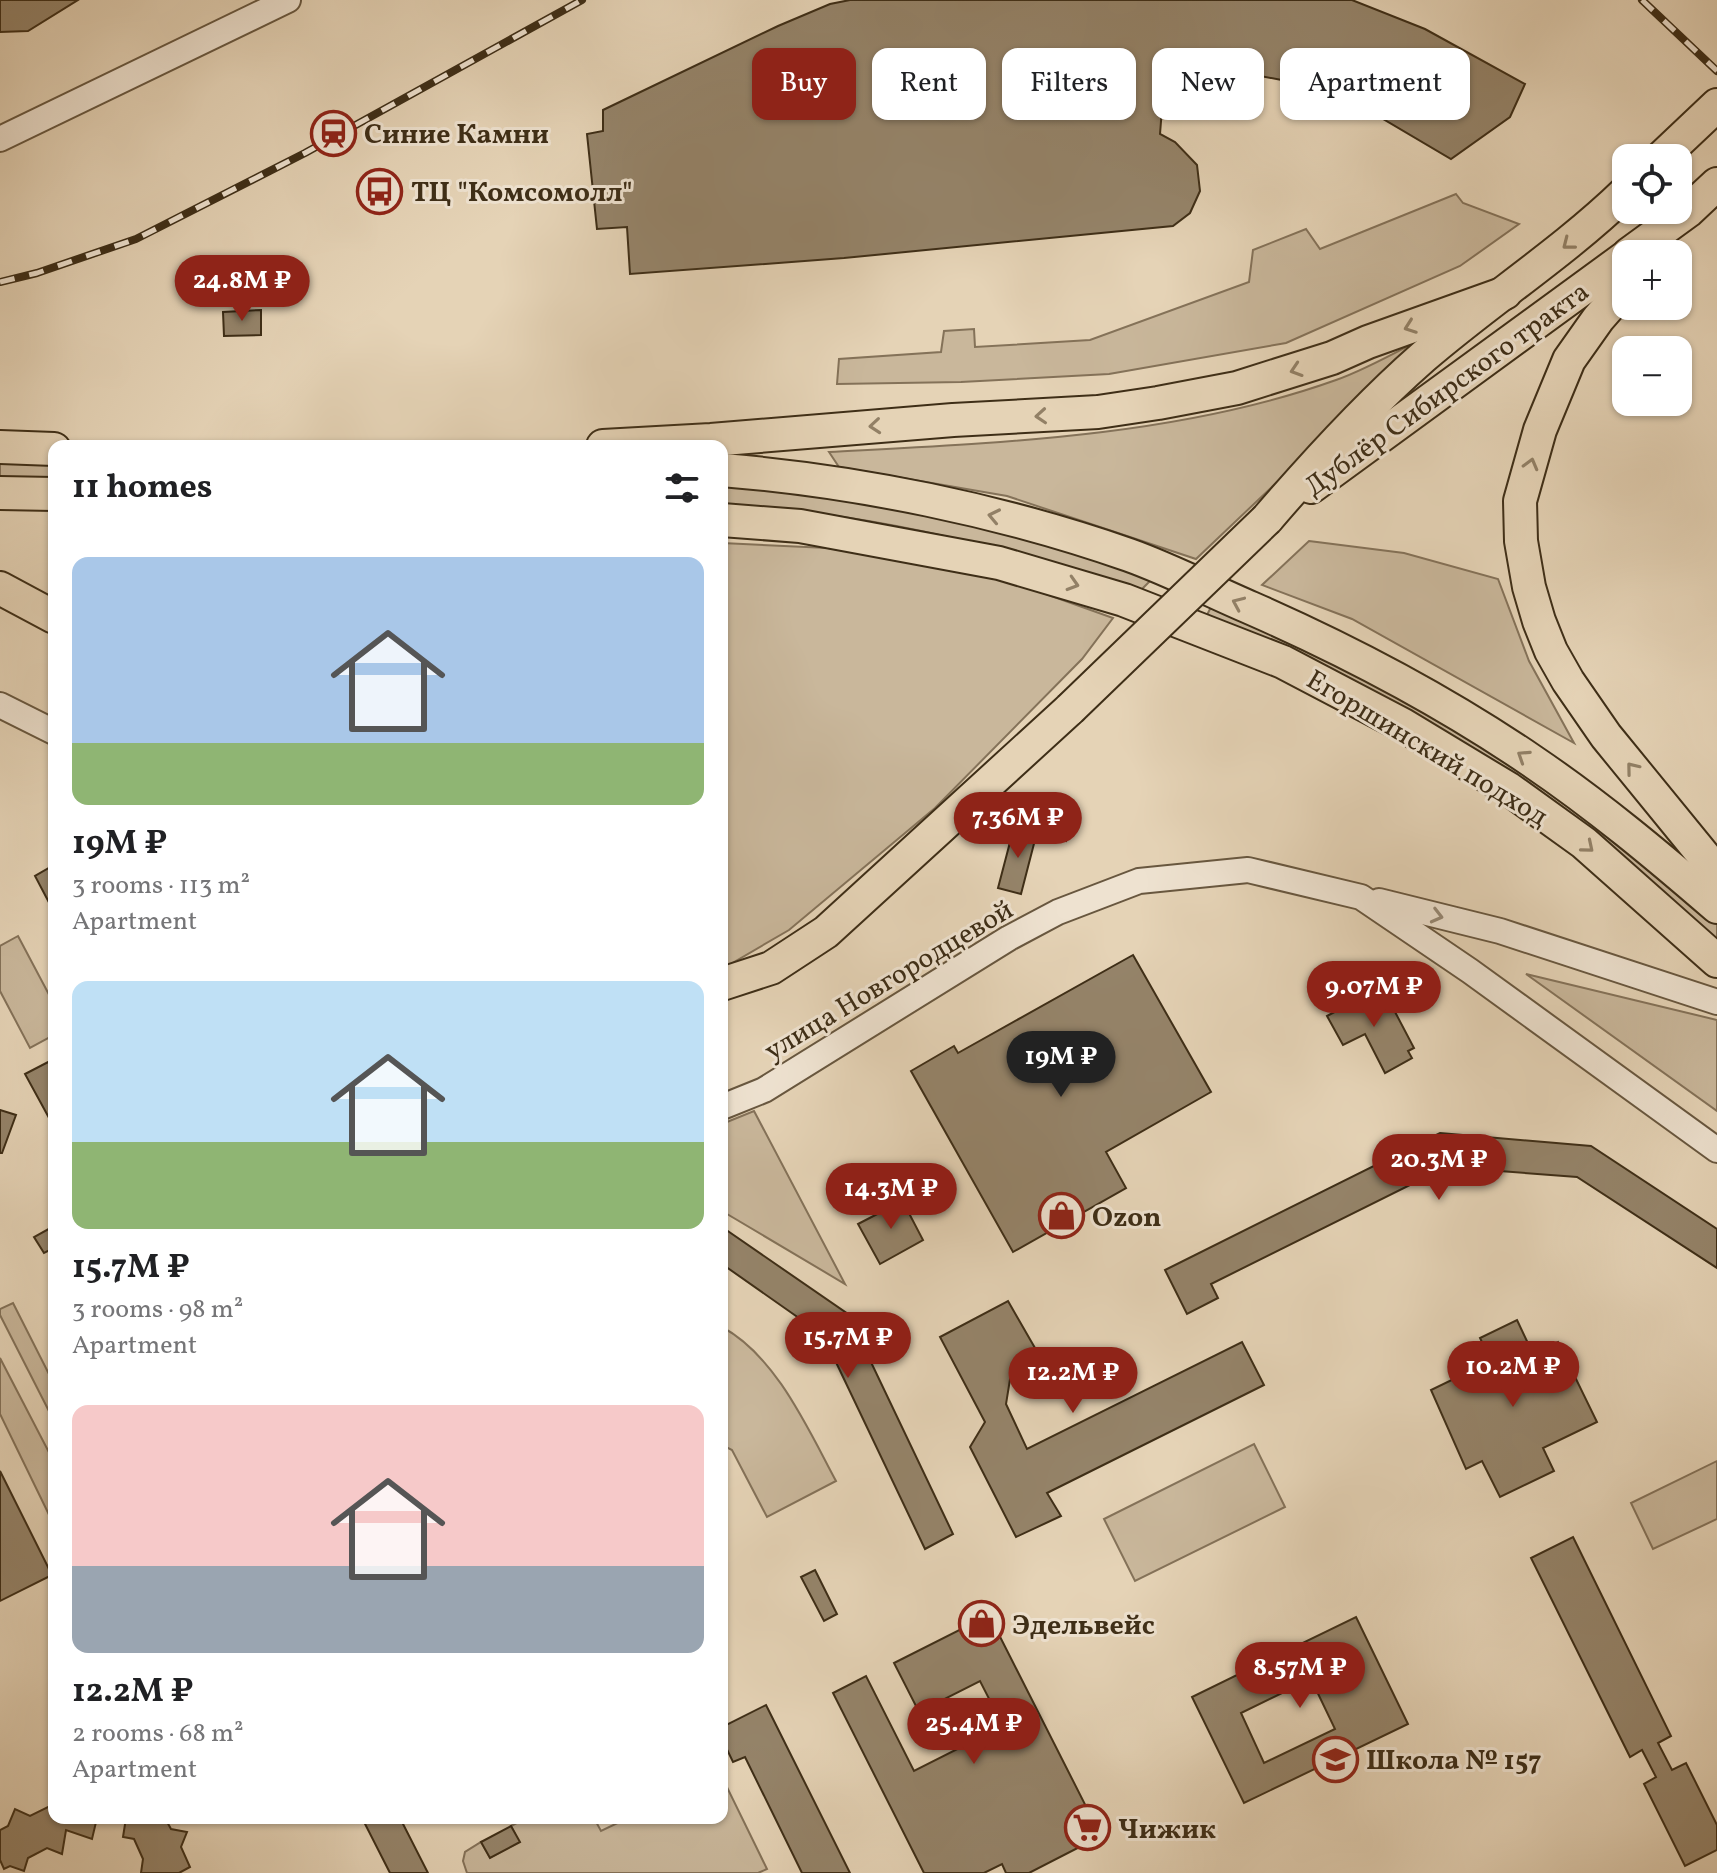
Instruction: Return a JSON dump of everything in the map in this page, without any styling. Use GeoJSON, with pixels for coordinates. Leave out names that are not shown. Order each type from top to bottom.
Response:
{"type":"FeatureCollection","features":[{"type":"Feature","properties":{"kind":"main road"},"geometry":{"type":"LineString","coordinates":[[1675,144],[1717,105]]}},
{"type":"Feature","properties":{"kind":"main road","name":"Дублёр Сибирского тракта"},"geometry":{"type":"LineString","coordinates":[[1692,207],[1717,184]]}},
{"type":"Feature","properties":{"kind":"main road","name":"Дублёр Сибирского тракта"},"geometry":{"type":"LineString","coordinates":[[728,982],[771,968],[826,932],[1070,709],[1267,519],[1333,441],[1424,356],[1581,235],[1612,205]]}},
{"type":"Feature","properties":{"kind":"main road","name":"Дублёр Сибирского тракта"},"geometry":{"type":"LineString","coordinates":[[1648,240],[1670,224]]}},
{"type":"Feature","properties":{"kind":"main road"},"geometry":{"type":"LineString","coordinates":[[1666,240],[1678,224]]}},
{"type":"Feature","properties":{"kind":"main road","name":"Дублёр Сибирского тракта"},"geometry":{"type":"LineString","coordinates":[[1267,519],[1612,267]]}},
{"type":"Feature","properties":{"kind":"main road","name":"Дублёр Сибирского тракта"},"geometry":{"type":"LineString","coordinates":[[711,440],[953,420],[1098,412],[1237,388],[1332,358],[1505,293]]}},
{"type":"Feature","properties":{"kind":"main road"},"geometry":{"type":"LineString","coordinates":[[1612,303],[1569,360],[1540,430],[1520,501],[1521,541],[1529,587],[1551,651],[1568,681],[1606,736],[1717,872]]}},
{"type":"Feature","properties":{"kind":"main road"},"geometry":{"type":"LineString","coordinates":[[0,447],[48,449]]}},
{"type":"Feature","properties":{"kind":"main road","name":"Егоршинский подход"},"geometry":{"type":"LineString","coordinates":[[728,471],[854,486],[1022,522],[1131,556],[1310,634],[1429,696],[1532,761],[1607,816],[1717,907]]}},
{"type":"Feature","properties":{"kind":"main road"},"geometry":{"type":"LineString","coordinates":[[0,493],[48,494]]}},
{"type":"Feature","properties":{"kind":"main road"},"geometry":{"type":"LineString","coordinates":[[728,520],[800,526],[906,544]]}},
{"type":"Feature","properties":{"kind":"main road"},"geometry":{"type":"LineString","coordinates":[[728,531],[906,544]]}},
{"type":"Feature","properties":{"kind":"main road","name":"Егоршинский подход"},"geometry":{"type":"LineString","coordinates":[[906,544],[999,563],[1073,583],[1283,662],[1403,725],[1509,789],[1584,843],[1717,961]]}},
{"type":"Feature","properties":{"kind":"main road"},"geometry":{"type":"LineString","coordinates":[[0,588],[48,614]]}},
{"type":"Feature","properties":{"kind":"street"},"geometry":{"type":"LineString","coordinates":[[0,139],[288,0]]}},
{"type":"Feature","properties":{"kind":"street"},"geometry":{"type":"LineString","coordinates":[[0,705],[48,729]]}},
{"type":"Feature","properties":{"kind":"street","name":"улица Новгородцевой"},"geometry":{"type":"LineString","coordinates":[[728,1105],[764,1090],[1009,938],[1058,912],[1139,881],[1248,870],[1361,897],[1470,971],[1717,1150]]}},
{"type":"Feature","properties":{"kind":"street"},"geometry":{"type":"LineString","coordinates":[[1361,897],[1500,931],[1717,1002]]}},
{"type":"Feature","properties":{"kind":"street"},"geometry":{"type":"LineString","coordinates":[[1470,971],[1469,941],[1478,934],[1500,931]]}},
{"type":"Feature","properties":{"kind":"shaded area"},"geometry":{"type":"Polygon","coordinates":[[[1456,194],[1463,203],[1519,224],[1460,266],[1286,343],[1109,374],[961,382],[837,384],[839,359],[941,352],[944,331],[974,329],[975,347],[1090,340],[1249,282],[1253,250],[1306,229],[1320,249],[1456,194]]]}},
{"type":"Feature","properties":{"kind":"shaded area"},"geometry":{"type":"Polygon","coordinates":[[[1435,332],[1196,559],[1007,496],[839,467],[829,452],[1086,434],[1213,414],[1336,380],[1435,332]]]}},
{"type":"Feature","properties":{"kind":"shaded area"},"geometry":{"type":"Polygon","coordinates":[[[0,461],[48,463],[48,482],[0,481],[0,461]]]}},
{"type":"Feature","properties":{"kind":"shaded area"},"geometry":{"type":"Polygon","coordinates":[[[728,486],[832,496],[914,510],[1021,537],[1153,578],[1138,593],[1021,556],[935,534],[829,515],[728,505],[728,486]]]}},
{"type":"Feature","properties":{"kind":"shaded area"},"geometry":{"type":"Polygon","coordinates":[[[1309,541],[1404,553],[1498,579],[1529,661],[1574,743],[1352,619],[1262,585],[1309,541]]]}},
{"type":"Feature","properties":{"kind":"shaded area"},"geometry":{"type":"Polygon","coordinates":[[[728,543],[828,548],[998,577],[1113,618],[1082,659],[935,808],[789,930],[728,966],[728,543]]]}},
{"type":"Feature","properties":{"kind":"shaded area"},"geometry":{"type":"Polygon","coordinates":[[[1212,605],[1328,655],[1494,747],[1717,919],[1717,942],[1702,927],[1206,617],[1212,605]]]}},
{"type":"Feature","properties":{"kind":"shaded area"},"geometry":{"type":"Polygon","coordinates":[[[18,936],[48,993],[48,1038],[30,1048],[0,991],[0,946],[18,936]]]}},
{"type":"Feature","properties":{"kind":"shaded area"},"geometry":{"type":"Polygon","coordinates":[[[1526,974],[1717,1020],[1717,1111],[1526,974]]]}},
{"type":"Feature","properties":{"kind":"shaded area"},"geometry":{"type":"Polygon","coordinates":[[[754,1111],[845,1284],[728,1215],[728,1122],[754,1111]]]}},
{"type":"Feature","properties":{"kind":"shaded area"},"geometry":{"type":"Polygon","coordinates":[[[13,1303],[48,1372],[48,1409],[0,1315],[0,1309],[13,1303]]]}},
{"type":"Feature","properties":{"kind":"shaded area"},"geometry":{"type":"Polygon","coordinates":[[[728,1331],[759,1356],[789,1395],[836,1481],[767,1517],[732,1450],[728,1448],[728,1331]]]}},
{"type":"Feature","properties":{"kind":"shaded area"},"geometry":{"type":"Polygon","coordinates":[[[0,1358],[48,1450],[48,1513],[0,1414],[0,1358]]]}},
{"type":"Feature","properties":{"kind":"shaded area"},"geometry":{"type":"Polygon","coordinates":[[[1254,1444],[1285,1507],[1135,1581],[1104,1519],[1254,1444]]]}},
{"type":"Feature","properties":{"kind":"shaded area"},"geometry":{"type":"Polygon","coordinates":[[[1717,1461],[1717,1519],[1653,1549],[1631,1503],[1717,1461]]]}},
{"type":"Feature","properties":{"kind":"shaded area"},"geometry":{"type":"Polygon","coordinates":[[[728,1789],[767,1869],[758,1873],[467,1873],[463,1861],[465,1852],[481,1842],[490,1858],[519,1842],[511,1826],[515,1824],[597,1824],[601,1831],[616,1824],[728,1824],[728,1789]]]}},
{"type":"Feature","properties":{"kind":"building"},"geometry":{"type":"Polygon","coordinates":[[[0,0],[78,0],[28,31],[0,32],[0,0]]]}},
{"type":"Feature","properties":{"kind":"building"},"geometry":{"type":"Polygon","coordinates":[[[850,0],[1352,0],[1425,29],[1460,48],[1280,48],[1280,80],[1264,77],[1264,48],[1152,48],[1152,120],[1161,120],[1160,134],[1175,142],[1197,165],[1200,191],[1190,213],[1173,226],[844,258],[630,274],[627,227],[597,229],[587,134],[603,131],[603,110],[830,4],[850,0]]]}},
{"type":"Feature","properties":{"kind":"building"},"geometry":{"type":"Polygon","coordinates":[[[1470,54],[1525,84],[1510,117],[1451,159],[1385,120],[1470,120],[1470,54]]]}},
{"type":"Feature","properties":{"kind":"building"},"geometry":{"type":"Polygon","coordinates":[[[261,310],[261,335],[224,336],[223,312],[261,310]]]}},
{"type":"Feature","properties":{"kind":"building"},"geometry":{"type":"Polygon","coordinates":[[[1049,816],[1072,823],[1066,841],[1043,833],[1049,816]]]}},
{"type":"Feature","properties":{"kind":"building"},"geometry":{"type":"Polygon","coordinates":[[[1014,827],[1037,832],[1021,894],[998,888],[1014,827]]]}},
{"type":"Feature","properties":{"kind":"building"},"geometry":{"type":"Polygon","coordinates":[[[48,868],[48,901],[35,876],[48,868]]]}},
{"type":"Feature","properties":{"kind":"building"},"geometry":{"type":"Polygon","coordinates":[[[1133,955],[1211,1092],[1106,1152],[1126,1188],[1013,1252],[911,1071],[954,1046],[958,1053],[1133,955]]]}},
{"type":"Feature","properties":{"kind":"building"},"geometry":{"type":"Polygon","coordinates":[[[1384,991],[1414,1048],[1408,1051],[1412,1058],[1385,1073],[1365,1034],[1343,1045],[1327,1016],[1370,993],[1372,997],[1384,991]]]}},
{"type":"Feature","properties":{"kind":"building"},"geometry":{"type":"Polygon","coordinates":[[[48,1062],[48,1116],[25,1074],[48,1062]]]}},
{"type":"Feature","properties":{"kind":"building"},"geometry":{"type":"Polygon","coordinates":[[[0,1110],[16,1115],[2,1153],[0,1153],[0,1110]]]}},
{"type":"Feature","properties":{"kind":"building"},"geometry":{"type":"Polygon","coordinates":[[[1440,1133],[1591,1146],[1717,1229],[1717,1268],[1577,1177],[1446,1167],[1211,1284],[1218,1298],[1187,1314],[1165,1270],[1440,1133]]]}},
{"type":"Feature","properties":{"kind":"building"},"geometry":{"type":"Polygon","coordinates":[[[900,1196],[923,1240],[880,1264],[858,1224],[887,1209],[888,1202],[900,1196]]]}},
{"type":"Feature","properties":{"kind":"building"},"geometry":{"type":"Polygon","coordinates":[[[48,1229],[48,1251],[44,1253],[34,1237],[48,1229]]]}},
{"type":"Feature","properties":{"kind":"building"},"geometry":{"type":"Polygon","coordinates":[[[728,1231],[848,1314],[953,1534],[925,1549],[823,1335],[728,1268],[728,1231]]]}},
{"type":"Feature","properties":{"kind":"building"},"geometry":{"type":"Polygon","coordinates":[[[1008,1301],[1039,1355],[1011,1373],[1006,1404],[1027,1449],[1242,1342],[1264,1385],[1047,1493],[1061,1516],[1016,1537],[970,1447],[985,1422],[940,1337],[1008,1301]]]}},
{"type":"Feature","properties":{"kind":"building"},"geometry":{"type":"Polygon","coordinates":[[[1517,1320],[1533,1354],[1558,1342],[1597,1422],[1543,1448],[1554,1471],[1500,1497],[1482,1461],[1466,1469],[1431,1390],[1491,1361],[1480,1338],[1517,1320]]]}},
{"type":"Feature","properties":{"kind":"building"},"geometry":{"type":"Polygon","coordinates":[[[0,1471],[48,1567],[48,1577],[0,1601],[0,1471]]]}},
{"type":"Feature","properties":{"kind":"building"},"geometry":{"type":"Polygon","coordinates":[[[1573,1537],[1671,1736],[1658,1743],[1672,1770],[1686,1763],[1717,1825],[1717,1850],[1685,1866],[1644,1784],[1656,1777],[1642,1750],[1630,1757],[1531,1558],[1573,1537]]]}},
{"type":"Feature","properties":{"kind":"building"},"geometry":{"type":"Polygon","coordinates":[[[815,1570],[837,1614],[824,1621],[801,1577],[815,1570]]]}},
{"type":"Feature","properties":{"kind":"building"},"geometry":{"type":"Polygon","coordinates":[[[989,1615],[1101,1836],[1029,1873],[1006,1873],[1002,1864],[984,1873],[924,1873],[833,1693],[866,1676],[914,1771],[1003,1726],[980,1681],[919,1712],[894,1663],[989,1615]]]}},
{"type":"Feature","properties":{"kind":"building"},"geometry":{"type":"Polygon","coordinates":[[[1356,1617],[1408,1724],[1244,1803],[1192,1697],[1356,1617]],[[1311,1679],[1241,1713],[1264,1763],[1335,1729],[1311,1679]]]}},
{"type":"Feature","properties":{"kind":"building"},"geometry":{"type":"Polygon","coordinates":[[[766,1705],[850,1873],[802,1873],[745,1757],[733,1762],[728,1752],[728,1724],[766,1705]]]}},
{"type":"Feature","properties":{"kind":"building"},"geometry":{"type":"Polygon","coordinates":[[[48,1807],[48,1824],[96,1824],[92,1839],[66,1830],[62,1854],[47,1848],[28,1858],[24,1871],[10,1866],[4,1869],[0,1860],[0,1830],[8,1826],[15,1809],[30,1816],[48,1807]]]}},
{"type":"Feature","properties":{"kind":"building"},"geometry":{"type":"Polygon","coordinates":[[[125,1824],[168,1824],[171,1829],[187,1832],[181,1847],[190,1867],[179,1873],[141,1873],[143,1859],[134,1839],[123,1837],[125,1824]]]}},
{"type":"Feature","properties":{"kind":"building"},"geometry":{"type":"Polygon","coordinates":[[[365,1824],[403,1824],[428,1873],[390,1873],[365,1824]]]}},
{"type":"Feature","properties":{"kind":"building"},"geometry":{"type":"Polygon","coordinates":[[[511,1826],[520,1842],[490,1858],[481,1842],[511,1826]]]}},
{"type":"Feature","properties":{"kind":"railway"},"geometry":{"type":"LineString","coordinates":[[0,282],[37,273],[136,239],[305,153],[582,0]]}},
{"type":"Feature","properties":{"kind":"railway"},"geometry":{"type":"LineString","coordinates":[[1642,0],[1717,71]]}},
{"type":"Feature","properties":{"kind":"place","name":"Синие Камни"},"geometry":{"type":"Point","coordinates":[333,133]}},
{"type":"Feature","properties":{"kind":"place","name":"ТЦ \"Комсомолл\""},"geometry":{"type":"Point","coordinates":[380,191]}},
{"type":"Feature","properties":{"kind":"place","name":"Ozon"},"geometry":{"type":"Point","coordinates":[1061,1216]}},
{"type":"Feature","properties":{"kind":"place","name":"Эдельвейс"},"geometry":{"type":"Point","coordinates":[981,1624]}},
{"type":"Feature","properties":{"kind":"place","name":"Школа № 157"},"geometry":{"type":"Point","coordinates":[1335,1759]}},
{"type":"Feature","properties":{"kind":"place","name":"Чижик"},"geometry":{"type":"Point","coordinates":[1087,1828]}}]}
